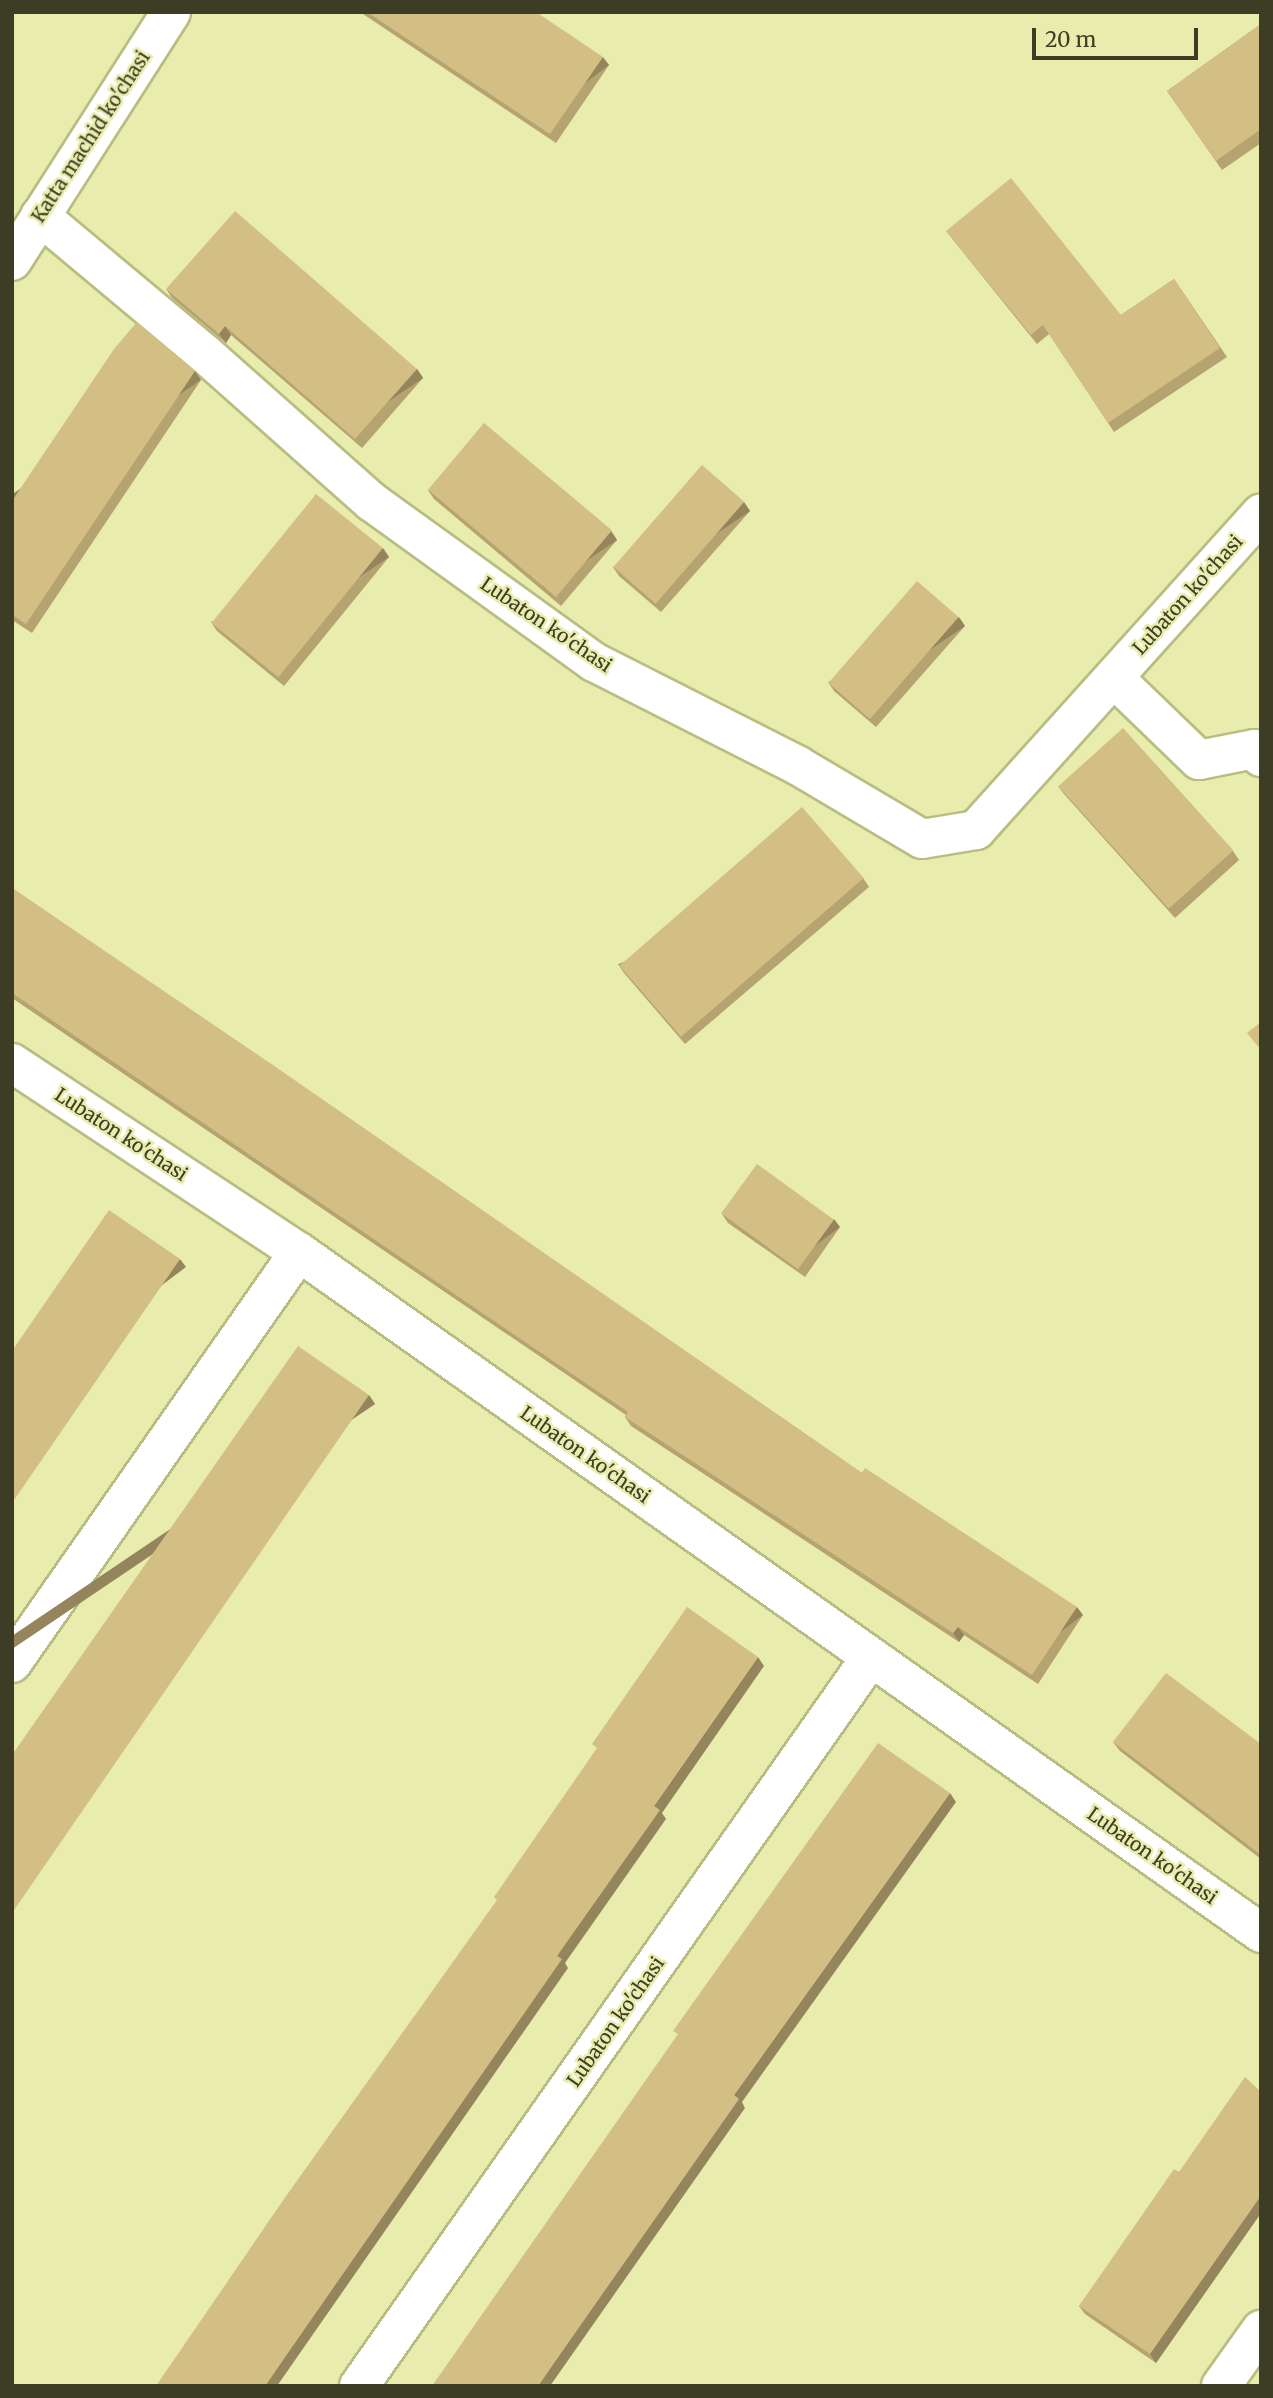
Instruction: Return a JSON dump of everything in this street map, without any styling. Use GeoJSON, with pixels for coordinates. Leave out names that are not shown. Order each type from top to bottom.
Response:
{"type":"FeatureCollection","features":[{"type":"Feature","properties":{"kind":"street","name":"Katta machid ko'chasi"},"geometry":{"type":"LineString","coordinates":[[12,261],[171,12]]}},
{"type":"Feature","properties":{"kind":"street","name":"Lubaton ko'chasi"},"geometry":{"type":"LineString","coordinates":[[40,216],[204,352],[372,502],[594,662],[797,765],[922,839],[976,830],[1261,513]]}},
{"type":"Feature","properties":{"kind":"street"},"geometry":{"type":"LineString","coordinates":[[1114,678],[1199,760],[1254,748],[1261,757]]}},
{"type":"Feature","properties":{"kind":"street","name":"Lubaton ko'chasi"},"geometry":{"type":"LineString","coordinates":[[12,1063],[299,1252],[1261,1933]]}},
{"type":"Feature","properties":{"kind":"street"},"geometry":{"type":"LineString","coordinates":[[12,1663],[299,1252]]}},
{"type":"Feature","properties":{"kind":"street","name":"Lubaton ko'chasi"},"geometry":{"type":"LineString","coordinates":[[359,2386],[871,1657]]}},
{"type":"Feature","properties":{"kind":"street"},"geometry":{"type":"LineString","coordinates":[[1221,2386],[1261,2330]]}},
{"type":"Feature","properties":{"kind":"building"},"geometry":{"type":"Polygon","coordinates":[[[367,12],[536,12],[603,57],[550,134],[367,12]]]}},
{"type":"Feature","properties":{"kind":"building"},"geometry":{"type":"Polygon","coordinates":[[[1261,24],[1261,129],[1216,161],[1167,91],[1261,24]]]}},
{"type":"Feature","properties":{"kind":"building"},"geometry":{"type":"Polygon","coordinates":[[[1011,178],[1121,315],[1174,279],[1220,348],[1108,423],[1043,325],[1031,335],[946,231],[1011,178]]]}},
{"type":"Feature","properties":{"kind":"building"},"geometry":{"type":"Polygon","coordinates":[[[235,211],[417,369],[355,439],[225,326],[219,334],[166,289],[235,211]]]}},
{"type":"Feature","properties":{"kind":"building"},"geometry":{"type":"Polygon","coordinates":[[[137,322],[195,371],[26,624],[12,615],[12,501],[114,349],[137,322]]]}},
{"type":"Feature","properties":{"kind":"building"},"geometry":{"type":"Polygon","coordinates":[[[484,423],[612,530],[556,597],[428,490],[484,423]]]}},
{"type":"Feature","properties":{"kind":"building"},"geometry":{"type":"Polygon","coordinates":[[[702,465],[744,502],[656,604],[613,567],[702,465]]]}},
{"type":"Feature","properties":{"kind":"building"},"geometry":{"type":"Polygon","coordinates":[[[316,494],[383,548],[278,677],[212,623],[316,494]]]}},
{"type":"Feature","properties":{"kind":"building"},"geometry":{"type":"Polygon","coordinates":[[[917,581],[959,617],[870,719],[828,683],[917,581]]]}},
{"type":"Feature","properties":{"kind":"building"},"geometry":{"type":"Polygon","coordinates":[[[1123,728],[1233,851],[1169,909],[1058,786],[1123,728]]]}},
{"type":"Feature","properties":{"kind":"building"},"geometry":{"type":"Polygon","coordinates":[[[802,807],[864,878],[681,1037],[619,966],[802,807]]]}},
{"type":"Feature","properties":{"kind":"building"},"geometry":{"type":"Polygon","coordinates":[[[12,888],[270,1063],[862,1473],[865,1468],[1077,1607],[1032,1675],[958,1627],[953,1633],[625,1417],[628,1412],[12,993],[12,888]]]}},
{"type":"Feature","properties":{"kind":"building"},"geometry":{"type":"Polygon","coordinates":[[[1261,1022],[1261,1050],[1247,1033],[1261,1022]]]}},
{"type":"Feature","properties":{"kind":"building"},"geometry":{"type":"Polygon","coordinates":[[[757,1164],[834,1220],[798,1269],[721,1213],[757,1164]]]}},
{"type":"Feature","properties":{"kind":"building"},"geometry":{"type":"Polygon","coordinates":[[[109,1210],[180,1259],[12,1503],[12,1351],[109,1210]]]}},
{"type":"Feature","properties":{"kind":"building"},"geometry":{"type":"Polygon","coordinates":[[[298,1346],[369,1395],[12,1913],[12,1755],[298,1346]]]}},
{"type":"Feature","properties":{"kind":"building"},"geometry":{"type":"Polygon","coordinates":[[[687,1607],[758,1657],[654,1806],[660,1810],[557,1956],[562,1959],[265,2386],[156,2386],[284,2199],[497,1900],[494,1897],[597,1748],[592,1744],[687,1607]]]}},
{"type":"Feature","properties":{"kind":"building"},"geometry":{"type":"Polygon","coordinates":[[[1166,1673],[1261,1744],[1261,1855],[1113,1742],[1166,1673]]]}},
{"type":"Feature","properties":{"kind":"building"},"geometry":{"type":"Polygon","coordinates":[[[878,1743],[950,1793],[734,2095],[739,2099],[538,2386],[432,2386],[678,2034],[673,2031],[878,1743]]]}},
{"type":"Feature","properties":{"kind":"building"},"geometry":{"type":"Polygon","coordinates":[[[1245,2077],[1261,2092],[1261,2198],[1150,2354],[1079,2306],[1174,2169],[1179,2172],[1245,2077]]]}}]}
